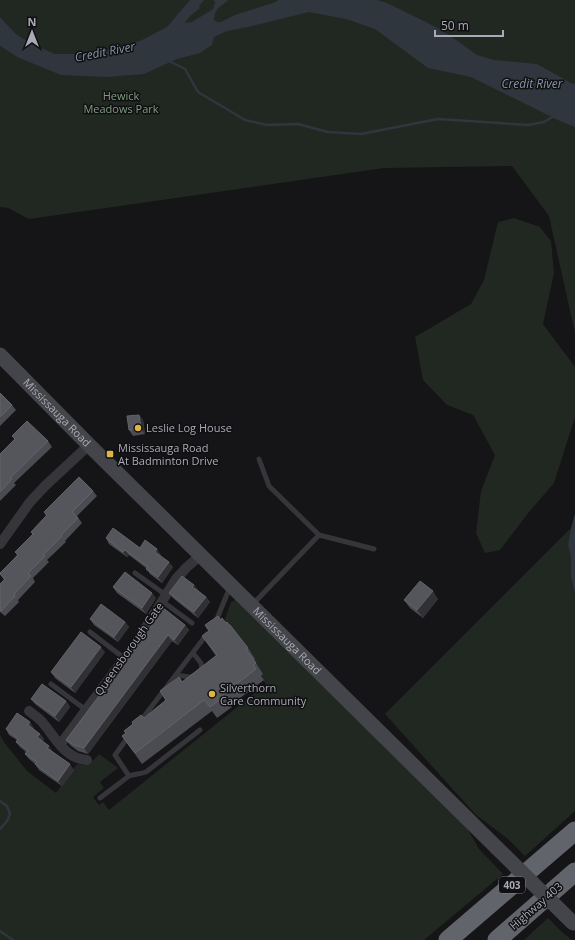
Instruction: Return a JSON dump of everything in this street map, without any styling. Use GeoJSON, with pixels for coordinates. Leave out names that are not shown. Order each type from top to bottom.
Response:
{"type":"FeatureCollection","features":[{"type":"Feature","properties":{"kind":"highway","name":"403"},"geometry":{"type":"LineString","coordinates":[[448,940],[575,831]]}},
{"type":"Feature","properties":{"kind":"highway","name":"Highway 403"},"geometry":{"type":"LineString","coordinates":[[497,940],[575,872]]}},
{"type":"Feature","properties":{"kind":"main road","name":"Mississauga Road"},"geometry":{"type":"LineString","coordinates":[[0,355],[89,445],[574,924]]}},
{"type":"Feature","properties":{"kind":"street"},"geometry":{"type":"LineString","coordinates":[[0,544],[30,502],[89,445]]}},
{"type":"Feature","properties":{"kind":"street","name":"Queensborough Gate"},"geometry":{"type":"LineString","coordinates":[[60,745],[138,640],[176,579],[200,555]]}},
{"type":"Feature","properties":{"kind":"street"},"geometry":{"type":"LineString","coordinates":[[28,711],[43,723],[60,745],[74,757],[79,760],[87,760]]}},
{"type":"Feature","properties":{"kind":"lane"},"geometry":{"type":"LineString","coordinates":[[259,459],[269,486],[319,535],[374,549]]}},
{"type":"Feature","properties":{"kind":"lane"},"geometry":{"type":"LineString","coordinates":[[252,605],[319,535]]}},
{"type":"Feature","properties":{"kind":"lane"},"geometry":{"type":"LineString","coordinates":[[135,572],[192,624]]}},
{"type":"Feature","properties":{"kind":"lane"},"geometry":{"type":"LineString","coordinates":[[129,776],[115,755],[216,621],[231,585]]}},
{"type":"Feature","properties":{"kind":"lane"},"geometry":{"type":"LineString","coordinates":[[90,632],[124,658]]}},
{"type":"Feature","properties":{"kind":"lane"},"geometry":{"type":"LineString","coordinates":[[176,675],[190,678],[197,676],[202,670],[201,663],[193,653]]}},
{"type":"Feature","properties":{"kind":"lane"},"geometry":{"type":"LineString","coordinates":[[51,684],[86,710]]}},
{"type":"Feature","properties":{"kind":"lane"},"geometry":{"type":"LineString","coordinates":[[100,798],[129,776],[146,772],[200,730]]}},
{"type":"Feature","properties":{"kind":"green space","name":"Hewick Meadows Park"},"geometry":{"type":"Polygon","coordinates":[[[0,0],[575,0],[575,333],[549,216],[512,166],[384,168],[29,219],[8,208],[0,207],[0,46],[17,57],[32,44],[16,34],[0,17],[0,0]]]}},
{"type":"Feature","properties":{"kind":"green space"},"geometry":{"type":"Polygon","coordinates":[[[514,218],[540,227],[551,241],[554,273],[543,324],[575,367],[575,417],[554,483],[529,512],[500,550],[485,553],[476,533],[481,491],[495,455],[473,415],[447,405],[423,380],[415,337],[471,304],[484,280],[498,222],[514,218]]]}},
{"type":"Feature","properties":{"kind":"green space"},"geometry":{"type":"Polygon","coordinates":[[[571,528],[568,545],[571,557],[571,578],[575,593],[575,811],[525,856],[508,839],[476,815],[385,714],[571,528]]]}},
{"type":"Feature","properties":{"kind":"green space"},"geometry":{"type":"Polygon","coordinates":[[[235,600],[467,828],[479,849],[503,874],[424,940],[0,940],[0,735],[27,771],[56,793],[77,764],[90,763],[99,754],[118,768],[100,782],[104,788],[93,797],[99,805],[103,802],[109,810],[266,684],[260,676],[263,674],[223,625],[231,602],[235,600]]]}},
{"type":"Feature","properties":{"kind":"green space"},"geometry":{"type":"Polygon","coordinates":[[[548,918],[572,940],[524,940],[548,918]]]}},
{"type":"Feature","properties":{"kind":"water","name":"Credit River"},"geometry":{"type":"Polygon","coordinates":[[[190,0],[204,0],[199,6],[200,8],[190,16],[185,23],[192,22],[213,9],[215,2],[213,0],[228,0],[216,12],[214,20],[217,22],[221,22],[235,15],[276,2],[278,0],[377,0],[387,3],[430,24],[449,35],[477,55],[494,60],[537,64],[575,84],[575,127],[471,77],[428,68],[375,29],[346,19],[309,12],[227,31],[214,37],[212,45],[200,53],[177,59],[144,74],[107,77],[61,75],[17,57],[0,46],[0,17],[16,34],[32,44],[55,54],[90,54],[140,41],[167,27],[190,0]]]}},
{"type":"Feature","properties":{"kind":"water"},"geometry":{"type":"Polygon","coordinates":[[[575,513],[575,593],[571,578],[571,557],[568,545],[575,513]]]}},
{"type":"Feature","properties":{"kind":"building"},"geometry":{"type":"Polygon","coordinates":[[[0,393],[12,405],[0,417],[0,393]]]}},
{"type":"Feature","properties":{"kind":"building"},"geometry":{"type":"Polygon","coordinates":[[[139,415],[141,429],[129,430],[127,416],[139,415]]]}},
{"type":"Feature","properties":{"kind":"building"},"geometry":{"type":"Polygon","coordinates":[[[27,421],[48,441],[10,478],[12,479],[0,492],[0,454],[15,439],[12,436],[27,421]]]}},
{"type":"Feature","properties":{"kind":"building"},"geometry":{"type":"Polygon","coordinates":[[[79,477],[93,491],[72,512],[78,518],[28,573],[31,576],[1,611],[0,584],[5,579],[0,573],[18,555],[15,552],[33,534],[31,532],[47,515],[44,512],[79,477]]]}},
{"type":"Feature","properties":{"kind":"building"},"geometry":{"type":"Polygon","coordinates":[[[113,528],[140,548],[145,540],[157,549],[155,552],[169,562],[158,577],[146,569],[148,567],[125,550],[123,552],[106,538],[113,528]]]}},
{"type":"Feature","properties":{"kind":"building"},"geometry":{"type":"Polygon","coordinates":[[[125,572],[152,593],[142,608],[113,587],[125,572]]]}},
{"type":"Feature","properties":{"kind":"building"},"geometry":{"type":"Polygon","coordinates":[[[182,576],[194,585],[192,587],[206,597],[194,612],[169,593],[182,576]]]}},
{"type":"Feature","properties":{"kind":"building"},"geometry":{"type":"Polygon","coordinates":[[[420,581],[433,591],[417,610],[404,600],[420,581]]]}},
{"type":"Feature","properties":{"kind":"building"},"geometry":{"type":"Polygon","coordinates":[[[101,604],[125,622],[114,637],[90,619],[101,604]]]}},
{"type":"Feature","properties":{"kind":"building"},"geometry":{"type":"Polygon","coordinates":[[[162,607],[185,625],[174,640],[168,635],[84,748],[74,745],[66,740],[153,624],[150,622],[162,607]]]}},
{"type":"Feature","properties":{"kind":"building","name":"Silverthorn Care Community"},"geometry":{"type":"Polygon","coordinates":[[[218,616],[221,620],[222,618],[230,625],[248,648],[246,650],[256,663],[253,665],[256,669],[223,694],[225,696],[210,707],[204,700],[135,753],[122,736],[126,733],[124,731],[141,715],[144,718],[166,700],[160,691],[179,677],[182,682],[217,655],[202,636],[209,631],[205,625],[218,616]]]}},
{"type":"Feature","properties":{"kind":"building"},"geometry":{"type":"Polygon","coordinates":[[[81,632],[101,647],[71,687],[51,672],[81,632]]]}},
{"type":"Feature","properties":{"kind":"building"},"geometry":{"type":"Polygon","coordinates":[[[42,684],[66,701],[55,716],[31,699],[42,684]]]}},
{"type":"Feature","properties":{"kind":"building"},"geometry":{"type":"Polygon","coordinates":[[[17,713],[30,722],[28,725],[40,734],[37,737],[49,746],[47,748],[70,764],[58,781],[35,764],[37,762],[25,754],[28,750],[16,742],[18,739],[6,729],[17,713]]]}},
{"type":"Feature","properties":{"kind":"waterway"},"geometry":{"type":"LineString","coordinates":[[169,61],[185,69],[198,92],[245,120],[267,125],[298,124],[328,132],[361,134],[438,119],[528,125],[544,122],[554,116]]}},
{"type":"Feature","properties":{"kind":"waterway"},"geometry":{"type":"LineString","coordinates":[[0,801],[7,806],[10,814],[7,821],[0,829]]}},
{"type":"Feature","properties":{"kind":"waterway"},"geometry":{"type":"LineString","coordinates":[[0,931],[13,940]]}},
{"type":"Feature","properties":{"kind":"place","name":"Leslie Log House"},"geometry":{"type":"Point","coordinates":[138,428]}},
{"type":"Feature","properties":{"kind":"place","name":"Mississauga Road At Badminton Drive"},"geometry":{"type":"Point","coordinates":[110,454]}},
{"type":"Feature","properties":{"kind":"place","name":"Silverthorn Care Community"},"geometry":{"type":"Point","coordinates":[212,694]}}]}
